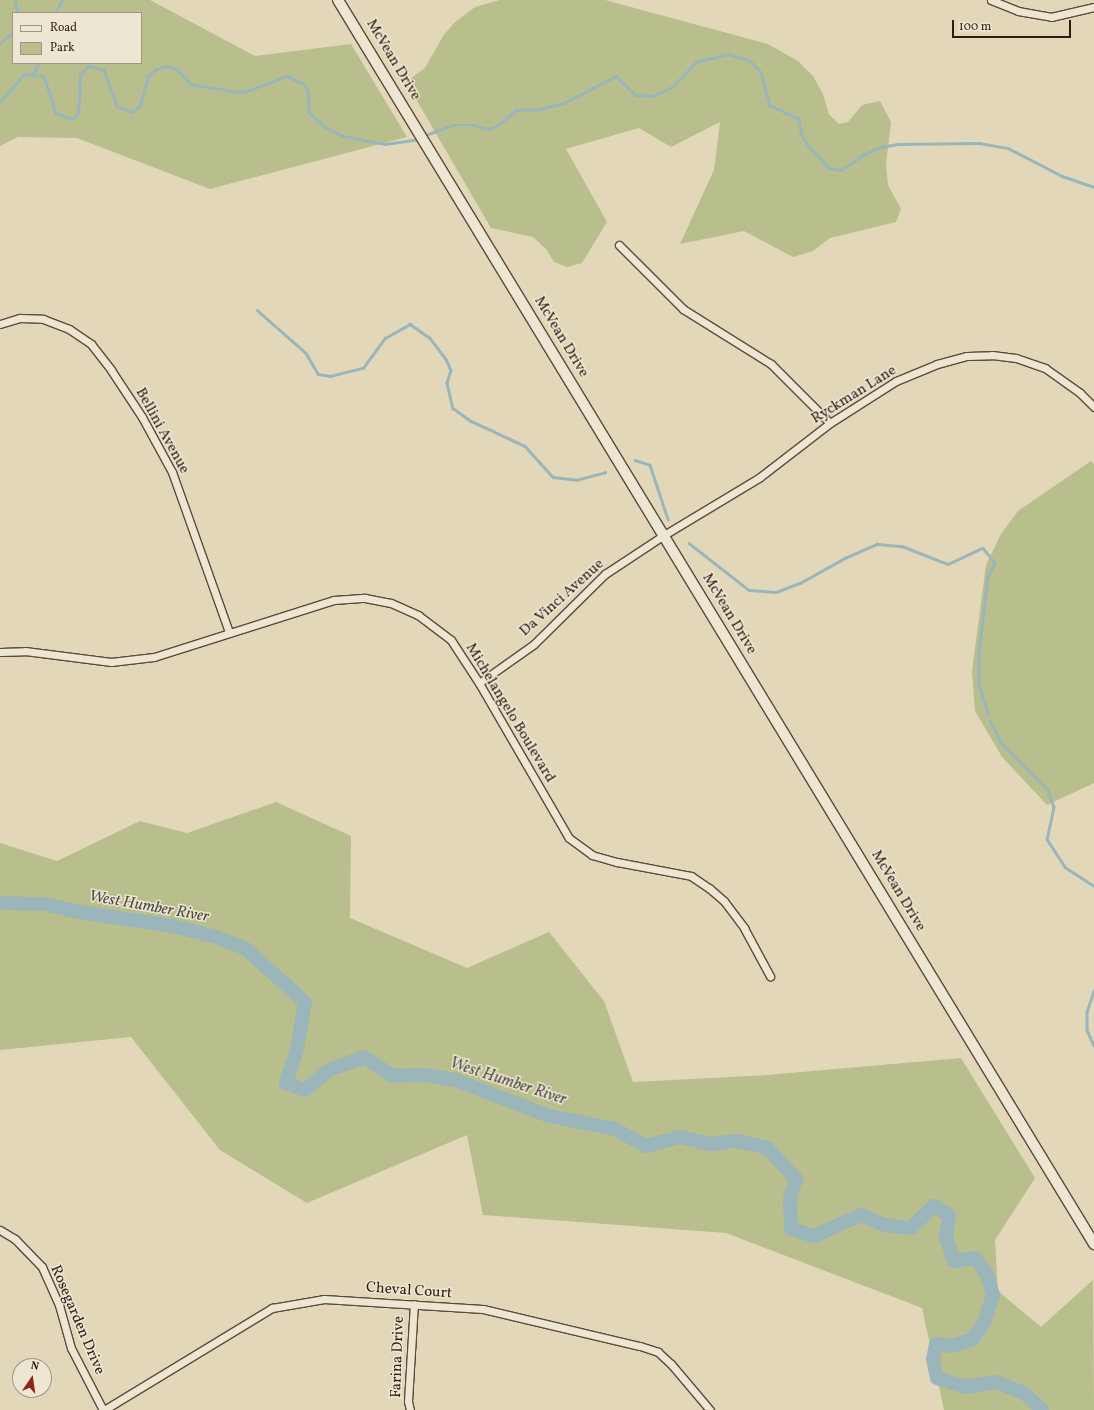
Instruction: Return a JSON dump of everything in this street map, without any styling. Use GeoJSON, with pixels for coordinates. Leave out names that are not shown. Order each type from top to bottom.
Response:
{"type":"FeatureCollection","features":[{"type":"Feature","properties":{"kind":"main road","name":"McVean Drive"},"geometry":{"type":"LineString","coordinates":[[338,0],[1094,1244]]}},
{"type":"Feature","properties":{"kind":"street"},"geometry":{"type":"LineString","coordinates":[[991,0],[1018,11],[1052,17],[1094,8]]}},
{"type":"Feature","properties":{"kind":"street"},"geometry":{"type":"LineString","coordinates":[[619,245],[683,309],[771,364],[830,423]]}},
{"type":"Feature","properties":{"kind":"street","name":"Bellini Avenue"},"geometry":{"type":"LineString","coordinates":[[0,324],[20,318],[43,319],[70,329],[92,344],[142,417],[172,472],[229,632]]}},
{"type":"Feature","properties":{"kind":"street","name":"Ryckman Lane"},"geometry":{"type":"LineString","coordinates":[[664,535],[760,477],[830,423],[896,381],[937,364],[967,356],[992,355],[1016,358],[1045,368],[1080,393],[1094,407]]}},
{"type":"Feature","properties":{"kind":"street","name":"Da Vinci Avenue"},"geometry":{"type":"LineString","coordinates":[[479,683],[534,644],[605,574],[664,535]]}},
{"type":"Feature","properties":{"kind":"street","name":"Michelangelo Boulevard"},"geometry":{"type":"LineString","coordinates":[[0,652],[25,651],[111,662],[154,657],[334,600],[372,599],[391,603],[418,615],[438,628],[451,640],[479,683],[569,838],[592,855],[617,862],[691,876],[709,888],[724,901],[744,928],[770,976]]}},
{"type":"Feature","properties":{"kind":"street","name":"Rosegarden Drive"},"geometry":{"type":"LineString","coordinates":[[0,1230],[15,1239],[42,1268],[58,1305],[71,1348],[104,1410]]}},
{"type":"Feature","properties":{"kind":"street","name":"Cheval Court"},"geometry":{"type":"LineString","coordinates":[[104,1410],[272,1308],[324,1299],[483,1309],[640,1346],[658,1352],[671,1364],[710,1410]]}},
{"type":"Feature","properties":{"kind":"street","name":"Farina Drive"},"geometry":{"type":"LineString","coordinates":[[410,1410],[408,1401],[414,1304]]}},
{"type":"Feature","properties":{"kind":"green space"},"geometry":{"type":"Polygon","coordinates":[[[0,0],[150,0],[255,56],[351,44],[407,137],[210,189],[77,138],[18,137],[0,146],[0,0]]]}},
{"type":"Feature","properties":{"kind":"green space"},"geometry":{"type":"Polygon","coordinates":[[[500,0],[605,0],[768,44],[798,61],[813,76],[823,94],[829,114],[839,124],[848,122],[862,105],[880,101],[891,122],[886,165],[888,185],[901,209],[896,222],[830,238],[813,251],[793,257],[744,231],[680,244],[714,170],[720,122],[671,147],[639,128],[566,149],[607,222],[582,263],[567,267],[554,262],[546,249],[533,237],[491,228],[406,82],[425,68],[443,36],[455,22],[475,7],[500,0]]]}},
{"type":"Feature","properties":{"kind":"green space"},"geometry":{"type":"Polygon","coordinates":[[[1091,461],[1094,464],[1094,783],[1047,805],[1002,757],[975,711],[972,671],[986,565],[1001,534],[1018,511],[1091,461]]]}},
{"type":"Feature","properties":{"kind":"green space"},"geometry":{"type":"Polygon","coordinates":[[[276,802],[351,836],[350,918],[467,968],[549,932],[604,1001],[633,1082],[767,1075],[961,1058],[1035,1178],[995,1240],[998,1291],[1041,1327],[1093,1280],[1094,1410],[944,1410],[922,1308],[726,1233],[483,1215],[467,1135],[307,1203],[220,1150],[131,1037],[0,1050],[0,843],[57,861],[140,821],[187,833],[276,802]]]}},
{"type":"Feature","properties":{"kind":"waterway"},"geometry":{"type":"LineString","coordinates":[[15,0],[18,12]]}},
{"type":"Feature","properties":{"kind":"waterway"},"geometry":{"type":"LineString","coordinates":[[56,12],[62,0]]}},
{"type":"Feature","properties":{"kind":"waterway"},"geometry":{"type":"LineString","coordinates":[[0,43],[12,33]]}},
{"type":"Feature","properties":{"kind":"waterway"},"geometry":{"type":"LineString","coordinates":[[428,134],[453,125],[473,125],[488,129],[497,126],[516,110],[540,109],[564,103],[616,76],[636,95],[653,96],[672,87],[696,62],[728,54],[749,60],[761,72],[770,105],[799,119],[801,133],[807,144],[829,168],[841,170],[863,155],[881,147],[898,144],[979,143],[1008,148],[1062,176],[1094,187]]}},
{"type":"Feature","properties":{"kind":"waterway"},"geometry":{"type":"LineString","coordinates":[[33,74],[38,64]]}},
{"type":"Feature","properties":{"kind":"waterway"},"geometry":{"type":"LineString","coordinates":[[0,102],[24,74],[44,76],[56,113],[72,119],[77,115],[79,104],[80,74],[89,66],[104,70],[117,106],[131,112],[140,106],[148,76],[156,69],[165,66],[177,69],[191,84],[238,92],[247,91],[287,76],[304,84],[308,91],[309,113],[327,128],[343,136],[385,144],[415,140]]}},
{"type":"Feature","properties":{"kind":"waterway"},"geometry":{"type":"LineString","coordinates":[[257,310],[306,353],[318,374],[330,376],[363,368],[385,338],[410,324],[430,338],[446,359],[451,370],[447,383],[453,408],[471,421],[525,446],[553,477],[576,480],[605,472]]}},
{"type":"Feature","properties":{"kind":"waterway"},"geometry":{"type":"LineString","coordinates":[[635,460],[650,465],[668,519]]}},
{"type":"Feature","properties":{"kind":"waterway"},"geometry":{"type":"LineString","coordinates":[[689,543],[749,590],[776,592],[800,583],[845,558],[877,544],[902,546],[948,564],[983,548],[995,563],[988,577],[979,652],[979,684],[988,714]]}},
{"type":"Feature","properties":{"kind":"waterway"},"geometry":{"type":"LineString","coordinates":[[990,720],[1001,743],[1048,790],[1054,807],[1047,839],[1065,867],[1094,886]]}},
{"type":"Feature","properties":{"kind":"waterway","name":"West Humber River"},"geometry":{"type":"LineString","coordinates":[[0,903],[44,904],[79,912],[173,926],[213,936],[245,948],[305,1002],[297,1049],[286,1083],[305,1090],[329,1070],[364,1057],[393,1076],[423,1075],[455,1080],[549,1116],[615,1129],[646,1146],[680,1137],[711,1144],[737,1141],[766,1147],[796,1179],[790,1198],[791,1229],[814,1236],[861,1215],[885,1225],[911,1228],[934,1206],[949,1215],[946,1237],[954,1261],[975,1258],[987,1275],[993,1295],[984,1322],[973,1339],[952,1346],[936,1344],[933,1359],[937,1378],[965,1387],[996,1382],[1025,1394],[1042,1410]]}},
{"type":"Feature","properties":{"kind":"waterway"},"geometry":{"type":"LineString","coordinates":[[1094,991],[1087,1012],[1087,1030],[1094,1046]]}}]}
